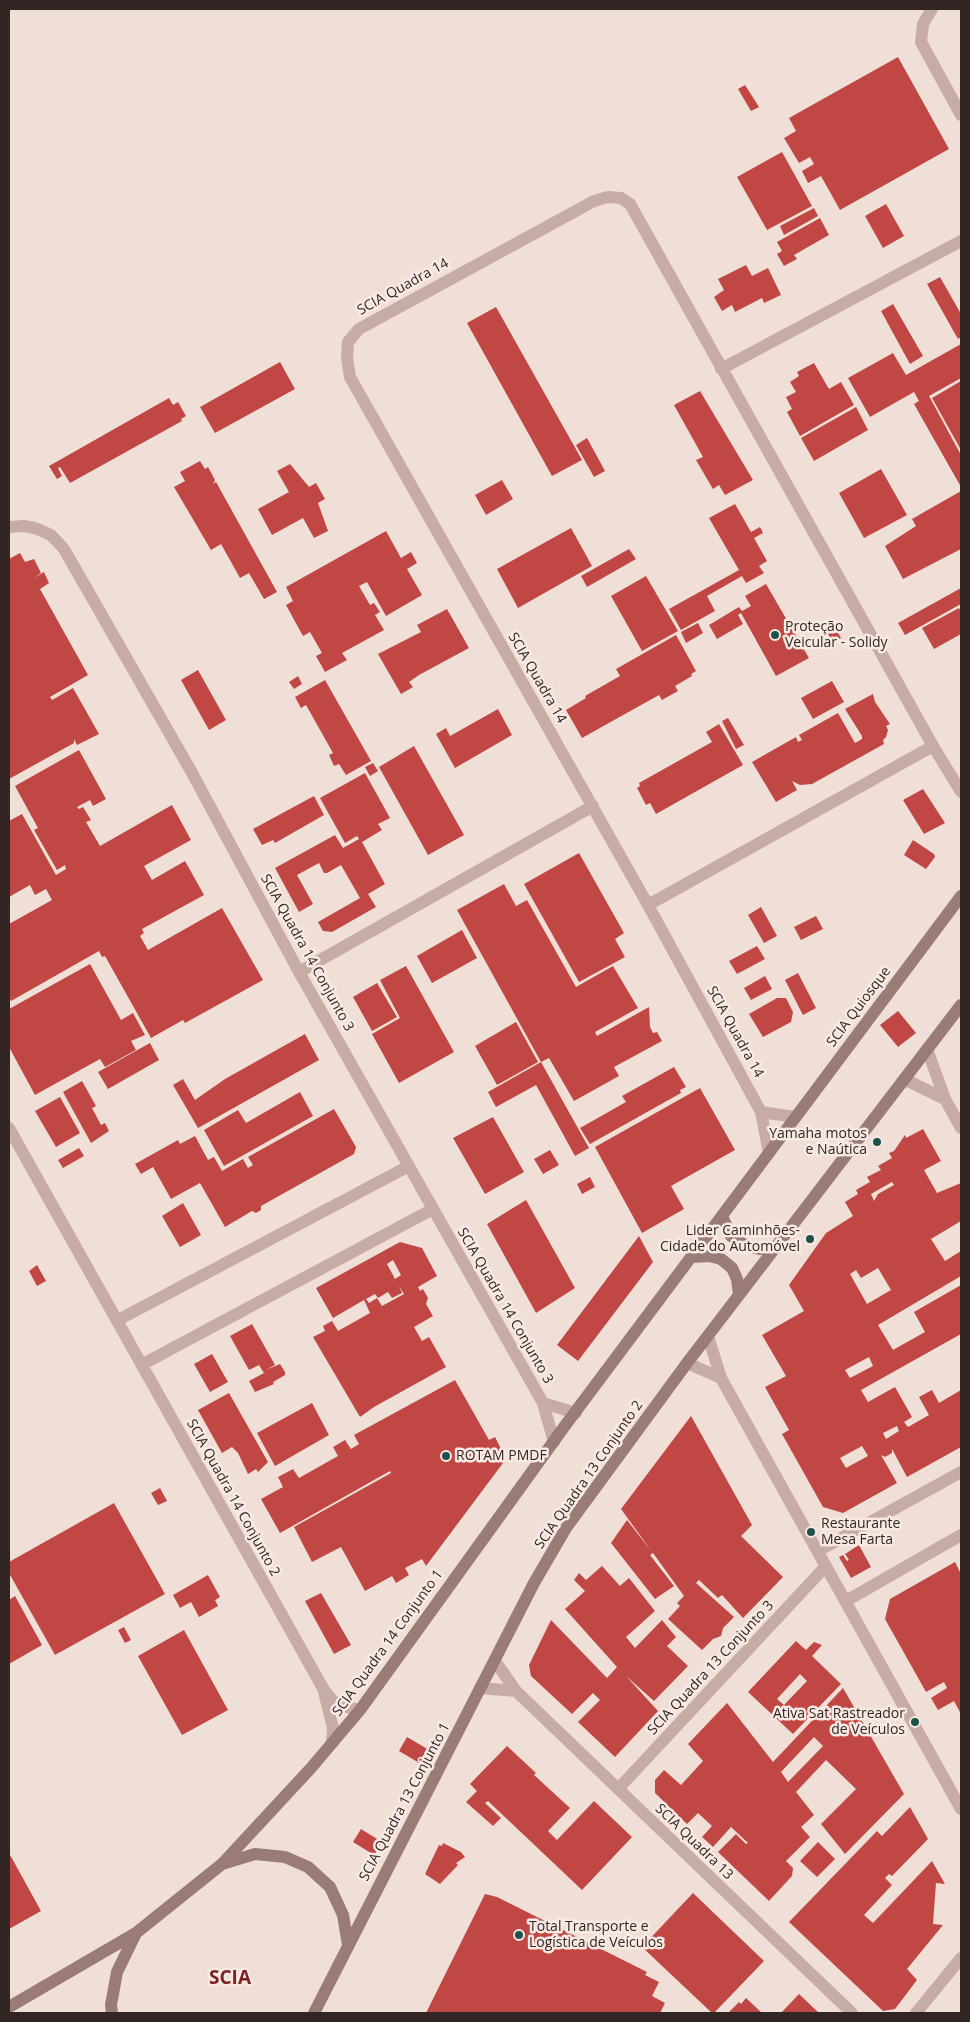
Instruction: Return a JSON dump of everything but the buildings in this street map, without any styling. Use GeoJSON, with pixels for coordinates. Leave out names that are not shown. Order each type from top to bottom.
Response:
{"type":"FeatureCollection","features":[{"type":"Feature","properties":{"kind":"main road","name":"SCIA Quiosque"},"geometry":{"type":"LineString","coordinates":[[769,1154],[961,896]]}},
{"type":"Feature","properties":{"kind":"main road","name":"SCIA Quadra 13 Conjunto 2"},"geometry":{"type":"LineString","coordinates":[[488,1673],[534,1582],[566,1528],[687,1363],[961,1005]]}},
{"type":"Feature","properties":{"kind":"main road"},"geometry":{"type":"LineString","coordinates":[[576,1412],[769,1154]]}},
{"type":"Feature","properties":{"kind":"main road"},"geometry":{"type":"LineString","coordinates":[[722,1216],[732,1236],[745,1245],[759,1249],[774,1248]]}},
{"type":"Feature","properties":{"kind":"main road"},"geometry":{"type":"LineString","coordinates":[[692,1257],[709,1256],[721,1259],[732,1268],[737,1279],[739,1295]]}},
{"type":"Feature","properties":{"kind":"main road","name":"SCIA Quadra 14 Conjunto 1"},"geometry":{"type":"LineString","coordinates":[[222,1864],[311,1768],[360,1710],[576,1412]]}},
{"type":"Feature","properties":{"kind":"main road","name":"SCIA Quadra 13 Conjunto 1"},"geometry":{"type":"LineString","coordinates":[[314,2013],[488,1673]]}},
{"type":"Feature","properties":{"kind":"main road"},"geometry":{"type":"LineString","coordinates":[[9,2007],[136,1933],[222,1864],[256,1854],[286,1857],[308,1867],[330,1887],[343,1915],[348,1945]]}},
{"type":"Feature","properties":{"kind":"main road"},"geometry":{"type":"LineString","coordinates":[[112,2013],[111,2005],[117,1972],[136,1933]]}},
{"type":"Feature","properties":{"kind":"street"},"geometry":{"type":"LineString","coordinates":[[932,9],[924,24],[921,42],[961,115]]}},
{"type":"Feature","properties":{"kind":"street","name":"SCIA Quadra 14"},"geometry":{"type":"LineString","coordinates":[[769,1154],[761,1112],[593,806],[354,385],[350,377],[347,358],[348,342],[359,328],[594,201],[608,197],[621,198],[630,204],[933,746],[961,792]]}},
{"type":"Feature","properties":{"kind":"street"},"geometry":{"type":"LineString","coordinates":[[721,369],[961,241]]}},
{"type":"Feature","properties":{"kind":"street","name":"SCIA Quadra 14 Conjunto 3"},"geometry":{"type":"LineString","coordinates":[[9,527],[36,528],[51,535],[64,549],[191,771],[299,972],[543,1403],[554,1442]]}},
{"type":"Feature","properties":{"kind":"street"},"geometry":{"type":"LineString","coordinates":[[648,905],[933,746]]}},
{"type":"Feature","properties":{"kind":"street"},"geometry":{"type":"LineString","coordinates":[[299,972],[593,806]]}},
{"type":"Feature","properties":{"kind":"street"},"geometry":{"type":"LineString","coordinates":[[927,1049],[945,1099],[961,1128]]}},
{"type":"Feature","properties":{"kind":"street"},"geometry":{"type":"LineString","coordinates":[[904,1079],[945,1099]]}},
{"type":"Feature","properties":{"kind":"street"},"geometry":{"type":"LineString","coordinates":[[761,1112],[796,1117]]}},
{"type":"Feature","properties":{"kind":"street","name":"SCIA Quadra 14 Conjunto 2"},"geometry":{"type":"LineString","coordinates":[[9,1128],[143,1364],[324,1690]]}},
{"type":"Feature","properties":{"kind":"street"},"geometry":{"type":"LineString","coordinates":[[118,1320],[409,1166]]}},
{"type":"Feature","properties":{"kind":"street"},"geometry":{"type":"LineString","coordinates":[[143,1364],[433,1209]]}},
{"type":"Feature","properties":{"kind":"street"},"geometry":{"type":"LineString","coordinates":[[708,1336],[721,1378],[961,1809]]}},
{"type":"Feature","properties":{"kind":"street"},"geometry":{"type":"LineString","coordinates":[[687,1363],[721,1378]]}},
{"type":"Feature","properties":{"kind":"street"},"geometry":{"type":"LineString","coordinates":[[543,1403],[576,1412]]}},
{"type":"Feature","properties":{"kind":"street"},"geometry":{"type":"LineString","coordinates":[[818,1551],[961,1472]]}},
{"type":"Feature","properties":{"kind":"street"},"geometry":{"type":"LineString","coordinates":[[846,1602],[961,1535]]}},
{"type":"Feature","properties":{"kind":"street","name":"SCIA Quadra 13 Conjunto 3"},"geometry":{"type":"LineString","coordinates":[[618,1789],[826,1566]]}},
{"type":"Feature","properties":{"kind":"street","name":"SCIA Quadra 13"},"geometry":{"type":"LineString","coordinates":[[495,1661],[516,1691],[852,2013]]}},
{"type":"Feature","properties":{"kind":"street"},"geometry":{"type":"LineString","coordinates":[[480,1688],[516,1691]]}},
{"type":"Feature","properties":{"kind":"street"},"geometry":{"type":"LineString","coordinates":[[324,1690],[333,1701],[342,1706],[360,1710]]}},
{"type":"Feature","properties":{"kind":"street"},"geometry":{"type":"LineString","coordinates":[[324,1690],[333,1728],[332,1742]]}},
{"type":"Feature","properties":{"kind":"street"},"geometry":{"type":"LineString","coordinates":[[916,2013],[961,1958]]}},
{"type":"Feature","properties":{"kind":"place","name":"Proteção Veicular - Solidy"},"geometry":{"type":"Point","coordinates":[775,635]}},
{"type":"Feature","properties":{"kind":"place","name":"Yamaha motos e Naútica"},"geometry":{"type":"Point","coordinates":[877,1142]}},
{"type":"Feature","properties":{"kind":"place","name":"Lider Caminhões- Cidade do Automóvel"},"geometry":{"type":"Point","coordinates":[810,1239]}},
{"type":"Feature","properties":{"kind":"place","name":"ROTAM PMDF"},"geometry":{"type":"Point","coordinates":[446,1456]}},
{"type":"Feature","properties":{"kind":"place","name":"Restaurante Mesa Farta"},"geometry":{"type":"Point","coordinates":[811,1532]}},
{"type":"Feature","properties":{"kind":"place","name":"Ativa Sat Rastreador de Veículos"},"geometry":{"type":"Point","coordinates":[915,1722]}},
{"type":"Feature","properties":{"kind":"place","name":"Total Transporte e Logística de Veículos"},"geometry":{"type":"Point","coordinates":[519,1935]}},
{"type":"Feature","properties":{"kind":"district","name":"SCIA"},"geometry":{"type":"Point","coordinates":[230,1979]}}]}
